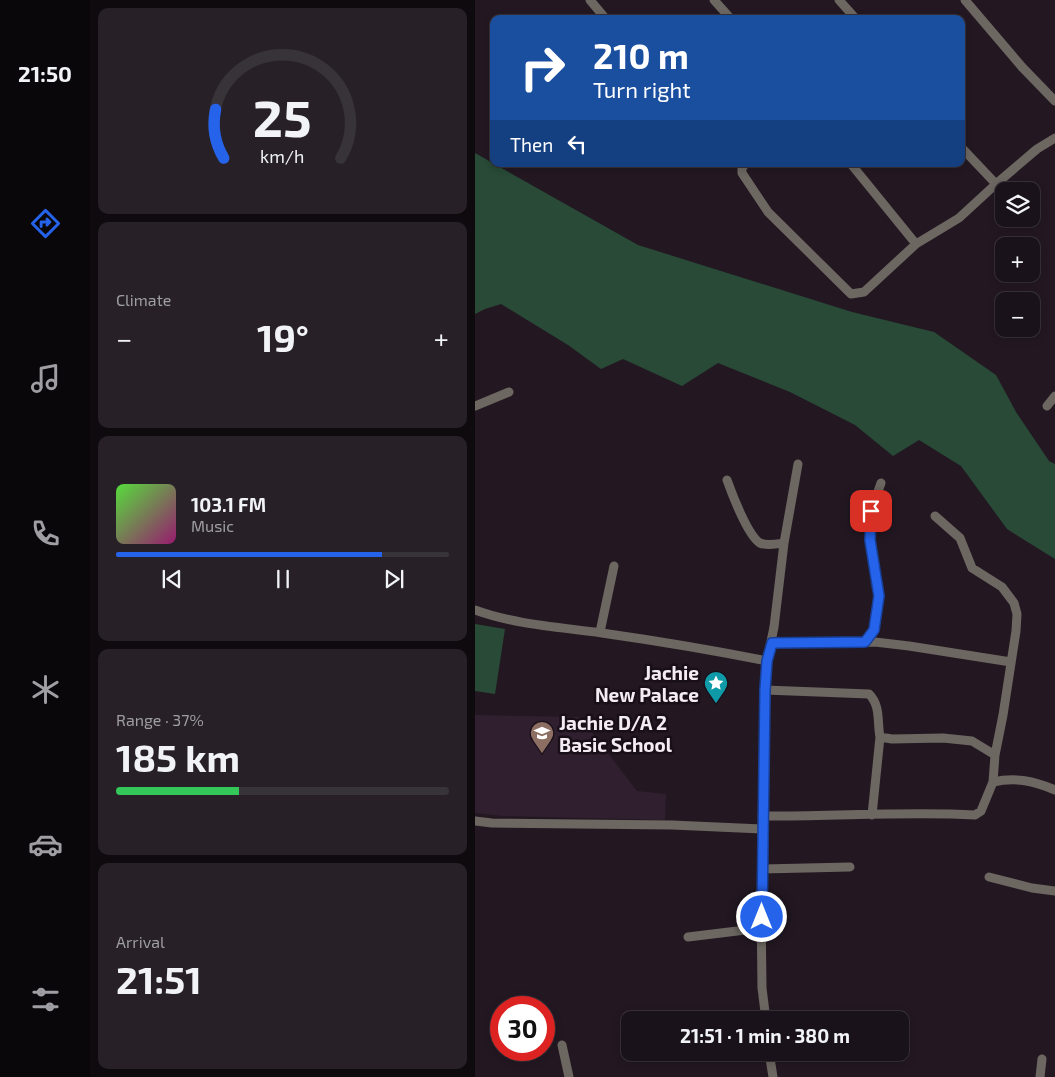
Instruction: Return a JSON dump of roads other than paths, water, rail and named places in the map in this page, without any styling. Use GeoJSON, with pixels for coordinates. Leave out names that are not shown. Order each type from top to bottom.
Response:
{"type":"FeatureCollection","features":[{"type":"Feature","properties":{"kind":"street"},"geometry":{"type":"LineString","coordinates":[[591,0],[602,15]]}},
{"type":"Feature","properties":{"kind":"street"},"geometry":{"type":"LineString","coordinates":[[714,0],[727,15]]}},
{"type":"Feature","properties":{"kind":"street"},"geometry":{"type":"LineString","coordinates":[[839,0],[852,15]]}},
{"type":"Feature","properties":{"kind":"street"},"geometry":{"type":"LineString","coordinates":[[965,0],[1022,67],[1055,101]]}},
{"type":"Feature","properties":{"kind":"street"},"geometry":{"type":"LineString","coordinates":[[998,182],[1037,149],[1055,138]]}},
{"type":"Feature","properties":{"kind":"street"},"geometry":{"type":"LineString","coordinates":[[965,151],[995,183]]}},
{"type":"Feature","properties":{"kind":"street"},"geometry":{"type":"LineString","coordinates":[[743,167],[742,173],[768,212],[851,294],[864,292],[916,244],[959,218],[995,185]]}},
{"type":"Feature","properties":{"kind":"street"},"geometry":{"type":"LineString","coordinates":[[853,167],[916,244]]}},
{"type":"Feature","properties":{"kind":"street"},"geometry":{"type":"LineString","coordinates":[[475,406],[509,392]]}},
{"type":"Feature","properties":{"kind":"street"},"geometry":{"type":"LineString","coordinates":[[1047,406],[1055,396]]}},
{"type":"Feature","properties":{"kind":"street"},"geometry":{"type":"LineString","coordinates":[[765,1011],[762,988],[762,829],[765,690],[767,661],[772,643],[784,543],[798,464]]}},
{"type":"Feature","properties":{"kind":"street"},"geometry":{"type":"LineString","coordinates":[[727,480],[745,523],[754,537],[760,543],[771,545],[784,543]]}},
{"type":"Feature","properties":{"kind":"street"},"geometry":{"type":"LineString","coordinates":[[865,642],[874,630],[879,596],[870,540],[871,511],[881,483]]}},
{"type":"Feature","properties":{"kind":"street"},"geometry":{"type":"LineString","coordinates":[[763,816],[813,817],[918,813],[975,815],[981,811],[993,782],[995,755],[1017,622],[1014,603],[1002,587],[972,568],[960,538],[935,516]]}},
{"type":"Feature","properties":{"kind":"street"},"geometry":{"type":"LineString","coordinates":[[600,632],[614,566]]}},
{"type":"Feature","properties":{"kind":"street"},"geometry":{"type":"LineString","coordinates":[[475,610],[547,626],[691,646],[767,661]]}},
{"type":"Feature","properties":{"kind":"street"},"geometry":{"type":"LineString","coordinates":[[772,643],[865,642],[909,646],[1011,662]]}},
{"type":"Feature","properties":{"kind":"street"},"geometry":{"type":"LineString","coordinates":[[765,690],[869,694],[874,699],[877,706],[880,737],[872,815]]}},
{"type":"Feature","properties":{"kind":"street"},"geometry":{"type":"LineString","coordinates":[[880,737],[892,739],[943,738],[972,741],[995,755]]}},
{"type":"Feature","properties":{"kind":"street"},"geometry":{"type":"LineString","coordinates":[[993,782],[1008,778],[1027,780],[1055,790]]}},
{"type":"Feature","properties":{"kind":"street"},"geometry":{"type":"LineString","coordinates":[[475,821],[501,824],[762,829]]}},
{"type":"Feature","properties":{"kind":"street"},"geometry":{"type":"LineString","coordinates":[[762,869],[850,867]]}},
{"type":"Feature","properties":{"kind":"street"},"geometry":{"type":"LineString","coordinates":[[989,877],[1032,888],[1055,891]]}},
{"type":"Feature","properties":{"kind":"street"},"geometry":{"type":"LineString","coordinates":[[688,937],[762,928]]}},
{"type":"Feature","properties":{"kind":"street"},"geometry":{"type":"LineString","coordinates":[[562,1045],[569,1077]]}},
{"type":"Feature","properties":{"kind":"street"},"geometry":{"type":"LineString","coordinates":[[1040,1077],[1042,1059]]}},
{"type":"Feature","properties":{"kind":"street"},"geometry":{"type":"LineString","coordinates":[[770,1061],[773,1077]]}},
{"type":"Feature","properties":{"kind":"place","name":"Jachie New Palace"},"geometry":{"type":"Point","coordinates":[716,704]}},
{"type":"Feature","properties":{"kind":"place","name":"Jachie D/A 2 Basic School"},"geometry":{"type":"Point","coordinates":[542,754]}}]}
